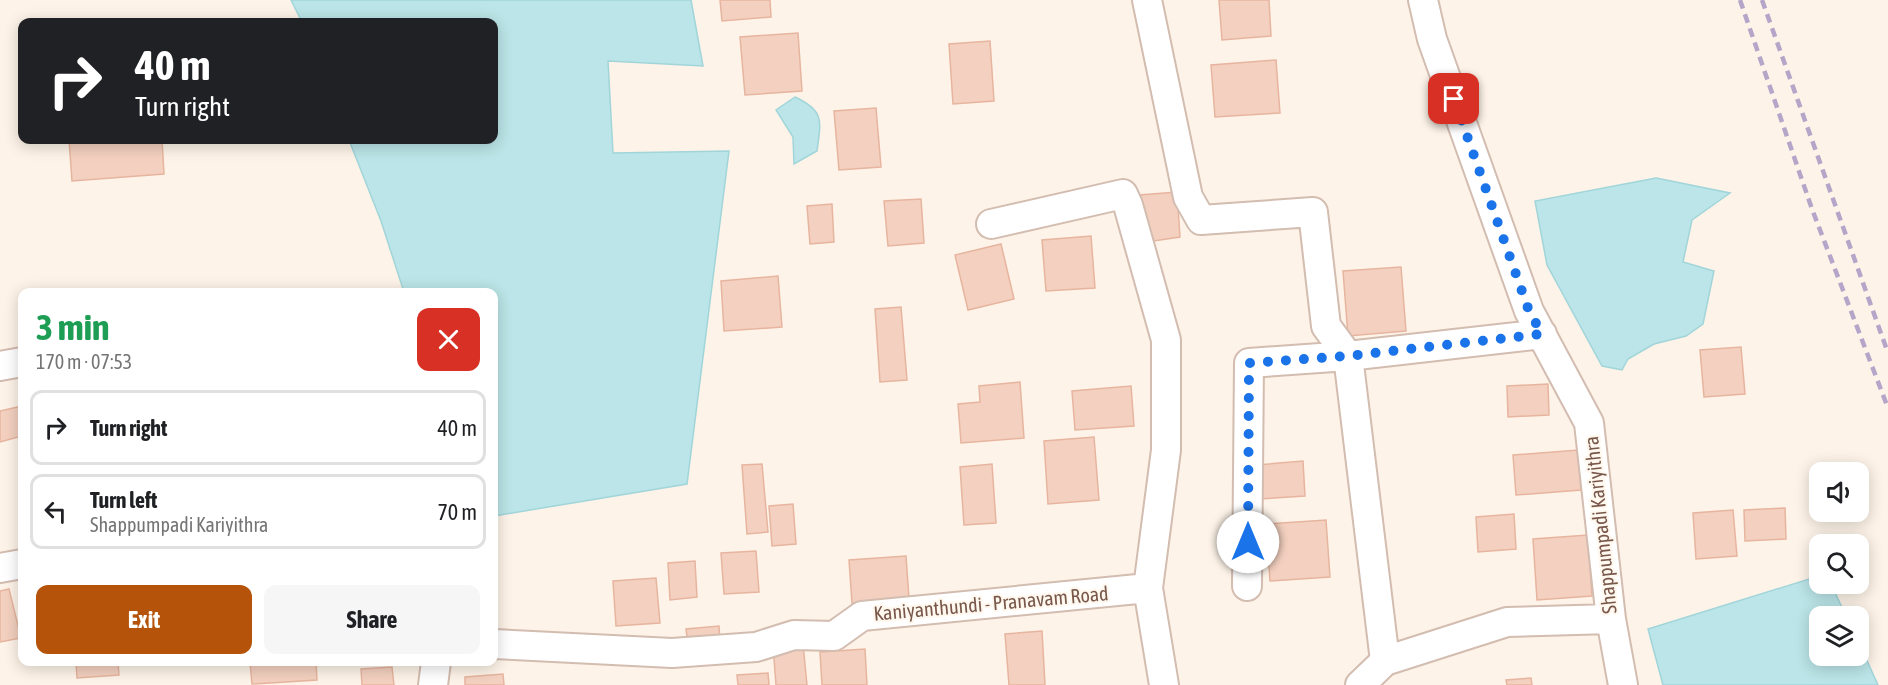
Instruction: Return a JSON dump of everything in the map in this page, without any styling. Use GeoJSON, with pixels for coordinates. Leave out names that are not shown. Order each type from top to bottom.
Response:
{"type":"FeatureCollection","features":[{"type":"Feature","properties":{"kind":"street"},"geometry":{"type":"LineString","coordinates":[[1147,0],[1188,197],[1201,220],[1313,212],[1326,326],[1348,356],[1385,661]]}},
{"type":"Feature","properties":{"kind":"street","name":"Shappumpadi Kariyithra"},"geometry":{"type":"LineString","coordinates":[[1423,0],[1432,39],[1529,311],[1589,423],[1611,619],[1623,685]]}},
{"type":"Feature","properties":{"kind":"street"},"geometry":{"type":"LineString","coordinates":[[991,224],[1123,194],[1128,205],[1166,340],[1166,450],[1148,588],[1164,685]]}},
{"type":"Feature","properties":{"kind":"street"},"geometry":{"type":"LineString","coordinates":[[1247,586],[1249,363],[1348,356],[1542,334]]}},
{"type":"Feature","properties":{"kind":"street"},"geometry":{"type":"LineString","coordinates":[[0,366],[18,363]]}},
{"type":"Feature","properties":{"kind":"street"},"geometry":{"type":"LineString","coordinates":[[0,568],[18,565]]}},
{"type":"Feature","properties":{"kind":"street","name":"Kaniyanthundi - Pranavam Road"},"geometry":{"type":"LineString","coordinates":[[498,644],[672,653],[756,647],[795,635],[834,636],[862,616],[1148,588]]}},
{"type":"Feature","properties":{"kind":"street"},"geometry":{"type":"LineString","coordinates":[[1360,685],[1385,661],[1507,622],[1611,619]]}},
{"type":"Feature","properties":{"kind":"street"},"geometry":{"type":"LineString","coordinates":[[434,685],[436,666]]}},
{"type":"Feature","properties":{"kind":"water"},"geometry":{"type":"Polygon","coordinates":[[[291,0],[691,0],[703,66],[608,61],[613,153],[729,151],[687,484],[498,515],[498,288],[403,288],[381,221],[351,144],[498,144],[498,18],[300,18],[291,0]]]}},
{"type":"Feature","properties":{"kind":"water"},"geometry":{"type":"Polygon","coordinates":[[[795,97],[812,107],[820,124],[817,151],[794,164],[793,137],[776,110],[795,97]]]}},
{"type":"Feature","properties":{"kind":"water"},"geometry":{"type":"Polygon","coordinates":[[[1656,178],[1730,193],[1692,220],[1683,262],[1714,271],[1703,324],[1686,336],[1654,344],[1628,359],[1622,370],[1602,366],[1547,265],[1535,201],[1656,178]]]}},
{"type":"Feature","properties":{"kind":"water"},"geometry":{"type":"Polygon","coordinates":[[[1809,579],[1809,594],[1836,594],[1841,606],[1809,606],[1809,666],[1869,665],[1878,685],[1663,685],[1648,629],[1809,579]]]}},
{"type":"Feature","properties":{"kind":"building"},"geometry":{"type":"Polygon","coordinates":[[[720,0],[770,0],[771,17],[722,21],[720,0]]]}},
{"type":"Feature","properties":{"kind":"building"},"geometry":{"type":"Polygon","coordinates":[[[1219,0],[1269,0],[1271,36],[1222,40],[1219,0]]]}},
{"type":"Feature","properties":{"kind":"building"},"geometry":{"type":"Polygon","coordinates":[[[798,33],[802,91],[745,95],[740,37],[798,33]]]}},
{"type":"Feature","properties":{"kind":"building"},"geometry":{"type":"Polygon","coordinates":[[[990,41],[994,101],[953,104],[949,44],[990,41]]]}},
{"type":"Feature","properties":{"kind":"building"},"geometry":{"type":"Polygon","coordinates":[[[1276,60],[1280,113],[1215,117],[1211,65],[1276,60]]]}},
{"type":"Feature","properties":{"kind":"building"},"geometry":{"type":"Polygon","coordinates":[[[876,108],[881,167],[839,170],[834,111],[876,108]]]}},
{"type":"Feature","properties":{"kind":"building"},"geometry":{"type":"Polygon","coordinates":[[[69,144],[162,144],[164,174],[72,181],[69,144]]]}},
{"type":"Feature","properties":{"kind":"building"},"geometry":{"type":"Polygon","coordinates":[[[1177,192],[1180,237],[1147,242],[1139,195],[1177,192]]]}},
{"type":"Feature","properties":{"kind":"building"},"geometry":{"type":"Polygon","coordinates":[[[921,199],[924,243],[888,246],[884,201],[921,199]]]}},
{"type":"Feature","properties":{"kind":"building"},"geometry":{"type":"Polygon","coordinates":[[[832,204],[834,242],[810,244],[807,206],[832,204]]]}},
{"type":"Feature","properties":{"kind":"building"},"geometry":{"type":"Polygon","coordinates":[[[1091,236],[1095,288],[1046,291],[1042,240],[1091,236]]]}},
{"type":"Feature","properties":{"kind":"building"},"geometry":{"type":"Polygon","coordinates":[[[1001,244],[1014,299],[968,310],[955,255],[1001,244]]]}},
{"type":"Feature","properties":{"kind":"building"},"geometry":{"type":"Polygon","coordinates":[[[1401,267],[1406,331],[1348,336],[1343,271],[1401,267]]]}},
{"type":"Feature","properties":{"kind":"building"},"geometry":{"type":"Polygon","coordinates":[[[778,276],[782,327],[724,331],[721,281],[778,276]]]}},
{"type":"Feature","properties":{"kind":"building"},"geometry":{"type":"Polygon","coordinates":[[[901,307],[907,380],[880,382],[875,309],[901,307]]]}},
{"type":"Feature","properties":{"kind":"building"},"geometry":{"type":"Polygon","coordinates":[[[1741,347],[1745,394],[1704,397],[1700,350],[1741,347]]]}},
{"type":"Feature","properties":{"kind":"building"},"geometry":{"type":"Polygon","coordinates":[[[1020,382],[1024,438],[961,443],[958,404],[980,402],[979,386],[1020,382]]]}},
{"type":"Feature","properties":{"kind":"building"},"geometry":{"type":"Polygon","coordinates":[[[1548,384],[1549,415],[1508,417],[1507,386],[1548,384]]]}},
{"type":"Feature","properties":{"kind":"building"},"geometry":{"type":"Polygon","coordinates":[[[1131,386],[1134,426],[1075,430],[1072,391],[1131,386]]]}},
{"type":"Feature","properties":{"kind":"building"},"geometry":{"type":"Polygon","coordinates":[[[18,407],[18,437],[0,442],[0,411],[18,407]]]}},
{"type":"Feature","properties":{"kind":"building"},"geometry":{"type":"Polygon","coordinates":[[[1094,437],[1099,500],[1048,504],[1044,441],[1094,437]]]}},
{"type":"Feature","properties":{"kind":"building"},"geometry":{"type":"Polygon","coordinates":[[[1578,450],[1581,490],[1516,495],[1513,455],[1578,450]]]}},
{"type":"Feature","properties":{"kind":"building"},"geometry":{"type":"Polygon","coordinates":[[[1303,461],[1305,496],[1259,499],[1256,465],[1303,461]]]}},
{"type":"Feature","properties":{"kind":"building"},"geometry":{"type":"Polygon","coordinates":[[[762,464],[768,532],[747,534],[742,465],[762,464]]]}},
{"type":"Feature","properties":{"kind":"building"},"geometry":{"type":"Polygon","coordinates":[[[992,464],[996,523],[964,525],[960,467],[992,464]]]}},
{"type":"Feature","properties":{"kind":"building"},"geometry":{"type":"Polygon","coordinates":[[[793,504],[796,544],[772,546],[769,506],[793,504]]]}},
{"type":"Feature","properties":{"kind":"building"},"geometry":{"type":"Polygon","coordinates":[[[1785,508],[1786,539],[1745,541],[1744,510],[1785,508]]]}},
{"type":"Feature","properties":{"kind":"building"},"geometry":{"type":"Polygon","coordinates":[[[1733,510],[1737,556],[1696,559],[1693,513],[1733,510]]]}},
{"type":"Feature","properties":{"kind":"building"},"geometry":{"type":"Polygon","coordinates":[[[1514,514],[1516,549],[1478,552],[1476,517],[1514,514]]]}},
{"type":"Feature","properties":{"kind":"building"},"geometry":{"type":"Polygon","coordinates":[[[1326,520],[1330,577],[1270,581],[1266,524],[1326,520]]]}},
{"type":"Feature","properties":{"kind":"building"},"geometry":{"type":"Polygon","coordinates":[[[1588,535],[1592,596],[1537,600],[1533,539],[1588,535]]]}},
{"type":"Feature","properties":{"kind":"building"},"geometry":{"type":"Polygon","coordinates":[[[756,551],[759,592],[724,594],[721,553],[756,551]]]}},
{"type":"Feature","properties":{"kind":"building"},"geometry":{"type":"Polygon","coordinates":[[[906,556],[909,598],[852,603],[849,560],[906,556]]]}},
{"type":"Feature","properties":{"kind":"building"},"geometry":{"type":"Polygon","coordinates":[[[695,561],[697,597],[670,600],[668,563],[695,561]]]}},
{"type":"Feature","properties":{"kind":"building"},"geometry":{"type":"Polygon","coordinates":[[[656,578],[660,623],[616,626],[613,581],[656,578]]]}},
{"type":"Feature","properties":{"kind":"building"},"geometry":{"type":"Polygon","coordinates":[[[9,589],[18,626],[18,639],[0,642],[0,591],[9,589]]]}},
{"type":"Feature","properties":{"kind":"building"},"geometry":{"type":"Polygon","coordinates":[[[719,626],[720,641],[688,644],[686,629],[719,626]]]}},
{"type":"Feature","properties":{"kind":"building"},"geometry":{"type":"Polygon","coordinates":[[[1042,631],[1045,685],[1009,685],[1005,634],[1042,631]]]}},
{"type":"Feature","properties":{"kind":"building"},"geometry":{"type":"Polygon","coordinates":[[[803,644],[807,685],[776,685],[773,646],[803,644]]]}},
{"type":"Feature","properties":{"kind":"building"},"geometry":{"type":"Polygon","coordinates":[[[865,649],[867,685],[822,685],[820,652],[865,649]]]}},
{"type":"Feature","properties":{"kind":"building"},"geometry":{"type":"Polygon","coordinates":[[[76,666],[118,666],[119,675],[77,678],[76,666]]]}},
{"type":"Feature","properties":{"kind":"building"},"geometry":{"type":"Polygon","coordinates":[[[250,666],[316,666],[317,680],[252,684],[250,666]]]}},
{"type":"Feature","properties":{"kind":"building"},"geometry":{"type":"Polygon","coordinates":[[[392,667],[394,685],[362,685],[361,669],[392,667]]]}},
{"type":"Feature","properties":{"kind":"building"},"geometry":{"type":"Polygon","coordinates":[[[768,673],[769,685],[738,685],[737,675],[768,673]]]}},
{"type":"Feature","properties":{"kind":"building"},"geometry":{"type":"Polygon","coordinates":[[[503,674],[504,685],[465,685],[465,677],[503,674]]]}},
{"type":"Feature","properties":{"kind":"building"},"geometry":{"type":"Polygon","coordinates":[[[1531,678],[1532,685],[1507,685],[1506,680],[1531,678]]]}},
{"type":"Feature","properties":{"kind":"railway"},"geometry":{"type":"LineString","coordinates":[[1740,0],[1812,209],[1888,408]]}},
{"type":"Feature","properties":{"kind":"railway"},"geometry":{"type":"LineString","coordinates":[[1762,0],[1888,353]]}},
{"type":"Feature","properties":{"kind":"route"},"geometry":{"type":"LineString","coordinates":[[1248,542],[1249,363],[1348,356],[1542,334],[1529,311],[1454,99]]}}]}
